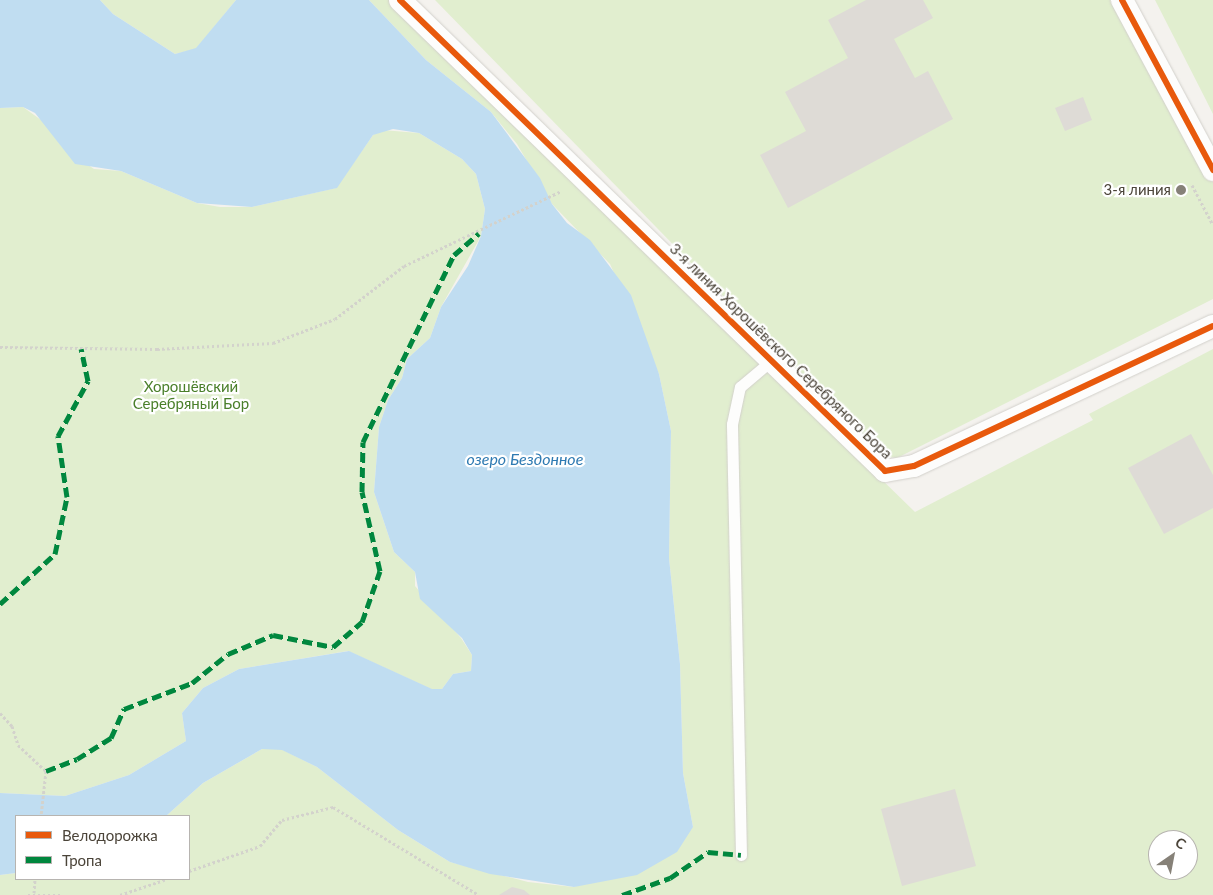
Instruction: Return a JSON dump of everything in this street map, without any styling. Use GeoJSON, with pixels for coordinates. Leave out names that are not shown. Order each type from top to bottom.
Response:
{"type":"FeatureCollection","features":[{"type":"Feature","properties":{"kind":"street","name":"3-я линия Хорошёвского Серебряного Бора"},"geometry":{"type":"LineString","coordinates":[[400,0],[885,471],[914,466],[1213,326]]}},
{"type":"Feature","properties":{"kind":"street"},"geometry":{"type":"LineString","coordinates":[[1122,0],[1213,170]]}},
{"type":"Feature","properties":{"kind":"lane"},"geometry":{"type":"LineString","coordinates":[[741,855],[732,424],[740,387],[772,360]]}},
{"type":"Feature","properties":{"kind":"path"},"geometry":{"type":"LineString","coordinates":[[0,347],[157,349],[273,343],[335,319],[404,266],[479,233],[564,189]]}},
{"type":"Feature","properties":{"kind":"path"},"geometry":{"type":"LineString","coordinates":[[0,713],[12,726],[18,745],[46,771],[41,815]]}},
{"type":"Feature","properties":{"kind":"path"},"geometry":{"type":"LineString","coordinates":[[190,871],[260,846],[282,820],[333,807],[444,877],[479,895]]}},
{"type":"Feature","properties":{"kind":"path"},"geometry":{"type":"LineString","coordinates":[[34,894],[35,880]]}},
{"type":"Feature","properties":{"kind":"path"},"geometry":{"type":"LineString","coordinates":[[120,895],[164,880]]}},
{"type":"Feature","properties":{"kind":"path"},"geometry":{"type":"LineString","coordinates":[[28,895],[61,895]]}},
{"type":"Feature","properties":{"kind":"green space"},"geometry":{"type":"Polygon","coordinates":[[[100,0],[236,0],[196,49],[175,54],[113,14],[100,0]]]}},
{"type":"Feature","properties":{"kind":"green space"},"geometry":{"type":"Polygon","coordinates":[[[369,0],[390,0],[915,512],[1093,420],[1089,414],[1213,349],[1213,895],[0,895],[0,875],[15,873],[15,880],[190,880],[190,815],[167,815],[203,783],[262,749],[281,749],[317,767],[398,830],[450,862],[528,882],[574,887],[693,827],[683,773],[680,664],[669,558],[671,431],[659,374],[610,264],[552,204],[517,144],[491,112],[426,60],[369,0]]]}},
{"type":"Feature","properties":{"kind":"green space"},"geometry":{"type":"Polygon","coordinates":[[[435,0],[1119,0],[1213,171],[1213,299],[897,458],[879,456],[435,0]]]}},
{"type":"Feature","properties":{"kind":"green space"},"geometry":{"type":"Polygon","coordinates":[[[1155,0],[1213,0],[1213,114],[1206,100],[1155,0]]]}},
{"type":"Feature","properties":{"kind":"green space","name":"Хорошёвский Серебряный Бор"},"geometry":{"type":"Polygon","coordinates":[[[23,107],[48,125],[62,147],[94,169],[121,171],[197,203],[220,207],[252,207],[336,188],[373,135],[382,130],[419,133],[462,159],[476,174],[485,209],[481,236],[441,307],[430,338],[407,359],[402,378],[388,400],[379,427],[374,492],[394,552],[415,572],[415,586],[461,638],[472,655],[471,671],[453,674],[442,689],[431,689],[348,651],[239,669],[203,688],[182,713],[186,741],[129,775],[65,796],[0,793],[0,108],[23,107]]]}},
{"type":"Feature","properties":{"kind":"water","name":"озеро Бездонное"},"geometry":{"type":"Polygon","coordinates":[[[0,0],[100,0],[113,14],[175,54],[196,48],[236,0],[369,0],[426,60],[491,112],[540,178],[552,204],[567,223],[590,240],[631,295],[659,374],[671,431],[669,558],[680,664],[683,773],[693,827],[677,852],[637,875],[574,887],[490,874],[450,862],[398,830],[317,767],[282,750],[262,749],[203,783],[167,815],[15,815],[15,873],[0,875],[0,793],[65,796],[129,775],[186,741],[182,713],[203,688],[239,669],[349,651],[432,689],[442,689],[453,674],[471,671],[472,655],[462,638],[420,599],[415,572],[394,552],[374,492],[379,427],[388,400],[402,378],[407,359],[430,338],[441,307],[468,266],[481,236],[485,209],[476,174],[462,159],[419,133],[393,129],[373,135],[337,188],[252,207],[197,203],[121,171],[75,164],[35,113],[23,107],[0,108],[0,0]]]}},
{"type":"Feature","properties":{"kind":"building"},"geometry":{"type":"Polygon","coordinates":[[[866,0],[923,0],[933,18],[894,39],[915,78],[928,71],[953,119],[788,208],[760,155],[806,131],[785,92],[848,58],[828,20],[866,0]]]}},
{"type":"Feature","properties":{"kind":"building"},"geometry":{"type":"Polygon","coordinates":[[[1083,97],[1092,120],[1065,131],[1055,108],[1083,97]]]}},
{"type":"Feature","properties":{"kind":"building"},"geometry":{"type":"Polygon","coordinates":[[[1191,434],[1213,475],[1213,508],[1164,534],[1128,468],[1191,434]]]}},
{"type":"Feature","properties":{"kind":"building"},"geometry":{"type":"Polygon","coordinates":[[[955,789],[976,866],[902,886],[881,809],[955,789]]]}},
{"type":"Feature","properties":{"kind":"building"},"geometry":{"type":"Polygon","coordinates":[[[512,887],[524,890],[530,895],[499,895],[512,887]]]}},
{"type":"Feature","properties":{"kind":"marked path"},"geometry":{"type":"LineString","coordinates":[[46,771],[77,759],[111,738],[124,709],[192,683],[228,654],[273,635],[333,647],[362,622],[380,571],[362,492],[363,442],[454,255],[479,233]]}},
{"type":"Feature","properties":{"kind":"marked path"},"geometry":{"type":"LineString","coordinates":[[0,604],[55,554],[67,497],[58,436],[88,381],[81,349]]}},
{"type":"Feature","properties":{"kind":"marked path"},"geometry":{"type":"LineString","coordinates":[[622,895],[670,878],[708,852],[741,855]]}},
{"type":"Feature","properties":{"kind":"cycle path"},"geometry":{"type":"LineString","coordinates":[[400,0],[885,471],[914,466],[1213,326]]}},
{"type":"Feature","properties":{"kind":"cycle path"},"geometry":{"type":"LineString","coordinates":[[1122,0],[1213,170]]}},
{"type":"Feature","properties":{"kind":"place","name":"3-я линия"},"geometry":{"type":"Point","coordinates":[1181,190]}}]}
